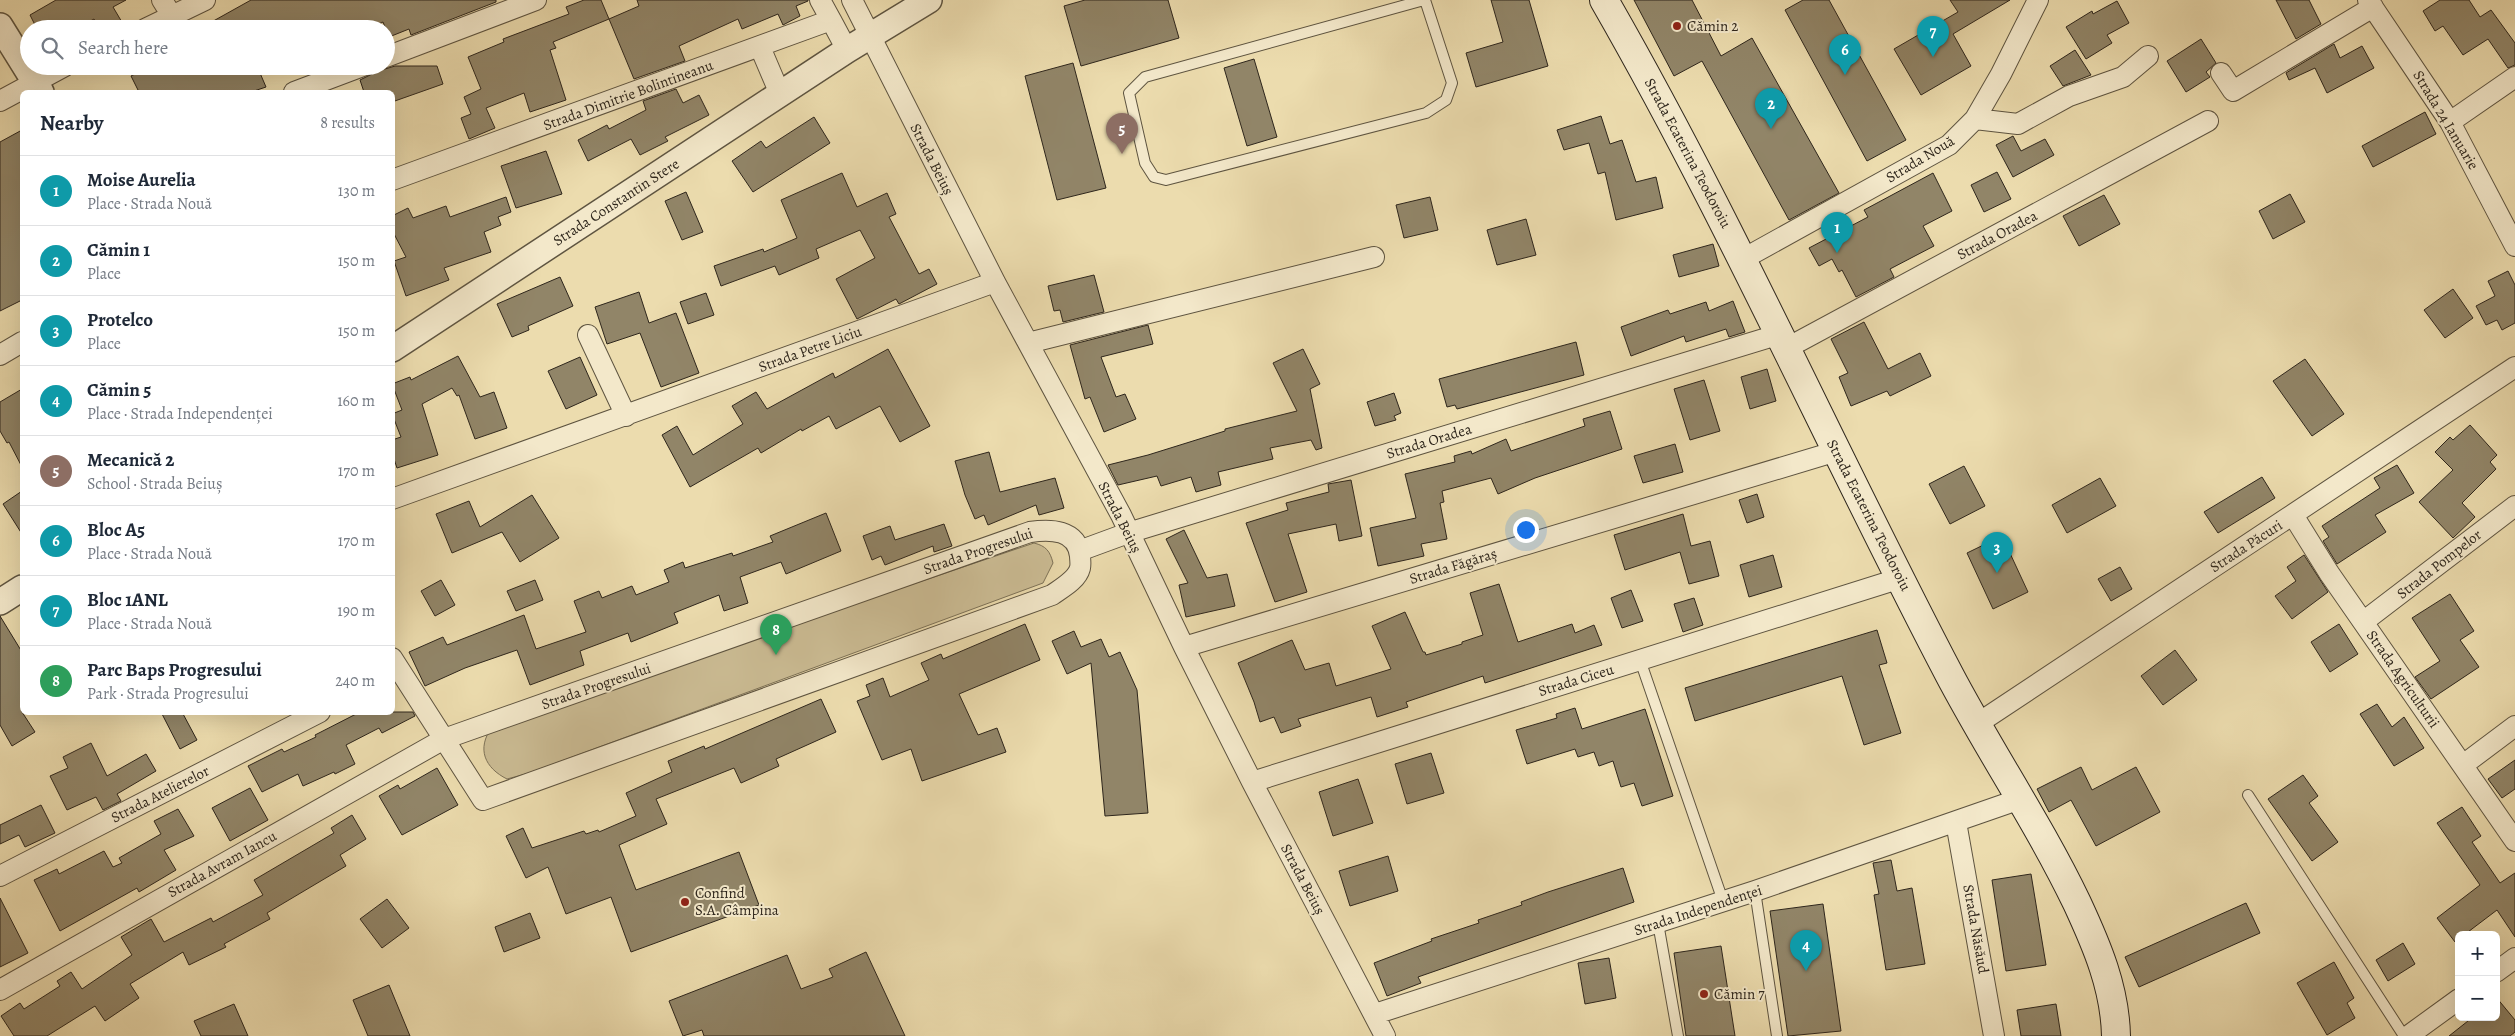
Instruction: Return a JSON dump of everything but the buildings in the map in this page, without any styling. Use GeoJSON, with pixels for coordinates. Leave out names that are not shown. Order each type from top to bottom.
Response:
{"type":"FeatureCollection","features":[{"type":"Feature","properties":{"kind":"main road","name":"Strada Ecaterina Teodoroiu"},"geometry":{"type":"LineString","coordinates":[[1604,0],[1642,67],[1743,259],[1901,578],[1978,724],[2057,861],[2096,944],[2119,1028]]}},
{"type":"Feature","properties":{"kind":"street"},"geometry":{"type":"LineString","coordinates":[[154,20],[167,8],[205,0]]}},
{"type":"Feature","properties":{"kind":"street"},"geometry":{"type":"LineString","coordinates":[[395,54],[536,0]]}},
{"type":"Feature","properties":{"kind":"street"},"geometry":{"type":"LineString","coordinates":[[820,0],[843,53]]}},
{"type":"Feature","properties":{"kind":"street","name":"Strada Beiuș"},"geometry":{"type":"LineString","coordinates":[[852,0],[995,282],[1128,533],[1252,782],[1386,1036]]}},
{"type":"Feature","properties":{"kind":"street","name":"Strada Constantin Stere"},"geometry":{"type":"LineString","coordinates":[[395,347],[843,53],[930,0]]}},
{"type":"Feature","properties":{"kind":"street","name":"Strada Nouă"},"geometry":{"type":"LineString","coordinates":[[1743,259],[1950,145],[1975,119],[2001,74],[2038,0]]}},
{"type":"Feature","properties":{"kind":"street"},"geometry":{"type":"LineString","coordinates":[[2221,73],[2233,91],[2371,3]]}},
{"type":"Feature","properties":{"kind":"street","name":"Strada 24 Ianuarie"},"geometry":{"type":"LineString","coordinates":[[2371,3],[2450,122],[2515,246]]}},
{"type":"Feature","properties":{"kind":"street","name":"Strada Dimitrie Bolintineanu"},"geometry":{"type":"LineString","coordinates":[[395,179],[830,20]]}},
{"type":"Feature","properties":{"kind":"street"},"geometry":{"type":"LineString","coordinates":[[0,26],[20,59]]}},
{"type":"Feature","properties":{"kind":"street"},"geometry":{"type":"LineString","coordinates":[[760,47],[780,94]]}},
{"type":"Feature","properties":{"kind":"street"},"geometry":{"type":"LineString","coordinates":[[1975,119],[2018,124],[2069,96],[2123,77],[2148,56]]}},
{"type":"Feature","properties":{"kind":"street"},"geometry":{"type":"LineString","coordinates":[[30,75],[37,87],[53,75]]}},
{"type":"Feature","properties":{"kind":"street"},"geometry":{"type":"LineString","coordinates":[[299,90],[338,75]]}},
{"type":"Feature","properties":{"kind":"street"},"geometry":{"type":"LineString","coordinates":[[2450,122],[2515,77]]}},
{"type":"Feature","properties":{"kind":"street"},"geometry":{"type":"LineString","coordinates":[[0,101],[20,93]]}},
{"type":"Feature","properties":{"kind":"street","name":"Strada Oradea"},"geometry":{"type":"LineString","coordinates":[[1079,551],[1128,533],[1783,341],[2208,121]]}},
{"type":"Feature","properties":{"kind":"street"},"geometry":{"type":"LineString","coordinates":[[1028,343],[1374,257]]}},
{"type":"Feature","properties":{"kind":"street","name":"Strada Petre Liciu"},"geometry":{"type":"LineString","coordinates":[[395,498],[995,282]]}},
{"type":"Feature","properties":{"kind":"street"},"geometry":{"type":"LineString","coordinates":[[588,335],[626,416]]}},
{"type":"Feature","properties":{"kind":"street"},"geometry":{"type":"LineString","coordinates":[[0,355],[20,343]]}},
{"type":"Feature","properties":{"kind":"street","name":"Strada Păcuri"},"geometry":{"type":"LineString","coordinates":[[1978,724],[2515,367]]}},
{"type":"Feature","properties":{"kind":"street","name":"Strada Făgăraș"},"geometry":{"type":"LineString","coordinates":[[1184,647],[1837,451]]}},
{"type":"Feature","properties":{"kind":"street","name":"Strada Pompelor"},"geometry":{"type":"LineString","coordinates":[[2363,622],[2515,506]]}},
{"type":"Feature","properties":{"kind":"street","name":"Strada Agriculturii"},"geometry":{"type":"LineString","coordinates":[[2293,516],[2363,622],[2515,840]]}},
{"type":"Feature","properties":{"kind":"street","name":"Strada Progresului"},"geometry":{"type":"LineString","coordinates":[[444,739],[1030,532],[1047,529],[1062,532],[1072,539],[1079,551]]}},
{"type":"Feature","properties":{"kind":"street"},"geometry":{"type":"LineString","coordinates":[[395,669],[444,739],[483,800],[1052,594],[1071,582],[1081,567],[1079,551]]}},
{"type":"Feature","properties":{"kind":"street","name":"Strada Ciceu"},"geometry":{"type":"LineString","coordinates":[[1252,782],[1901,578]]}},
{"type":"Feature","properties":{"kind":"street"},"geometry":{"type":"LineString","coordinates":[[0,602],[20,589]]}},
{"type":"Feature","properties":{"kind":"street","name":"Strada Atelierelor"},"geometry":{"type":"LineString","coordinates":[[0,876],[314,715]]}},
{"type":"Feature","properties":{"kind":"street"},"geometry":{"type":"LineString","coordinates":[[2463,765],[2515,726]]}},
{"type":"Feature","properties":{"kind":"street","name":"Strada Avram Iancu"},"geometry":{"type":"LineString","coordinates":[[0,990],[444,739]]}},
{"type":"Feature","properties":{"kind":"street","name":"Strada Independenței"},"geometry":{"type":"LineString","coordinates":[[1375,1014],[1755,891],[2020,799]]}},
{"type":"Feature","properties":{"kind":"street","name":"Strada Năsăud"},"geometry":{"type":"LineString","coordinates":[[1956,822],[1994,1036]]}},
{"type":"Feature","properties":{"kind":"street"},"geometry":{"type":"LineString","coordinates":[[2500,969],[2515,958]]}},
{"type":"Feature","properties":{"kind":"street"},"geometry":{"type":"LineString","coordinates":[[2406,1036],[2455,1002]]}},
{"type":"Feature","properties":{"kind":"lane"},"geometry":{"type":"LineString","coordinates":[[1424,0],[1452,83],[1446,100],[1426,113],[1166,180],[1154,177],[1146,163],[1129,93],[1145,77],[1424,0]]}},
{"type":"Feature","properties":{"kind":"lane"},"geometry":{"type":"LineString","coordinates":[[1640,660],[1723,901]]}},
{"type":"Feature","properties":{"kind":"lane"},"geometry":{"type":"LineString","coordinates":[[2248,795],[2406,1036]]}},
{"type":"Feature","properties":{"kind":"lane"},"geometry":{"type":"LineString","coordinates":[[1755,891],[1778,1036]]}},
{"type":"Feature","properties":{"kind":"lane"},"geometry":{"type":"LineString","coordinates":[[1658,923],[1678,1036]]}},
{"type":"Feature","properties":{"kind":"shaded area"},"geometry":{"type":"Polygon","coordinates":[[[1034,543],[1047,550],[1053,563],[1043,583],[529,773],[507,779],[499,775],[488,764],[485,757],[484,743],[492,727],[1034,543]]]}},
{"type":"Feature","properties":{"kind":"place","name":"Cămin 2"},"geometry":{"type":"Point","coordinates":[1677,26]}},
{"type":"Feature","properties":{"kind":"place","name":"Bloc 1ANL"},"geometry":{"type":"Point","coordinates":[1933,57]}},
{"type":"Feature","properties":{"kind":"place","name":"Bloc A5"},"geometry":{"type":"Point","coordinates":[1845,75]}},
{"type":"Feature","properties":{"kind":"place","name":"Cămin 1"},"geometry":{"type":"Point","coordinates":[1771,129]}},
{"type":"Feature","properties":{"kind":"place","name":"Mecanică 2"},"geometry":{"type":"Point","coordinates":[1122,154]}},
{"type":"Feature","properties":{"kind":"place","name":"Moise Aurelia"},"geometry":{"type":"Point","coordinates":[1837,253]}},
{"type":"Feature","properties":{"kind":"place","name":"Protelco"},"geometry":{"type":"Point","coordinates":[1997,573]}},
{"type":"Feature","properties":{"kind":"place","name":"Parc Baps Progresului"},"geometry":{"type":"Point","coordinates":[776,655]}},
{"type":"Feature","properties":{"kind":"place","name":"Confind S.A. Câmpina"},"geometry":{"type":"Point","coordinates":[685,902]}},
{"type":"Feature","properties":{"kind":"place","name":"Cămin 5"},"geometry":{"type":"Point","coordinates":[1806,971]}},
{"type":"Feature","properties":{"kind":"place","name":"Cămin 7"},"geometry":{"type":"Point","coordinates":[1704,994]}}]}
